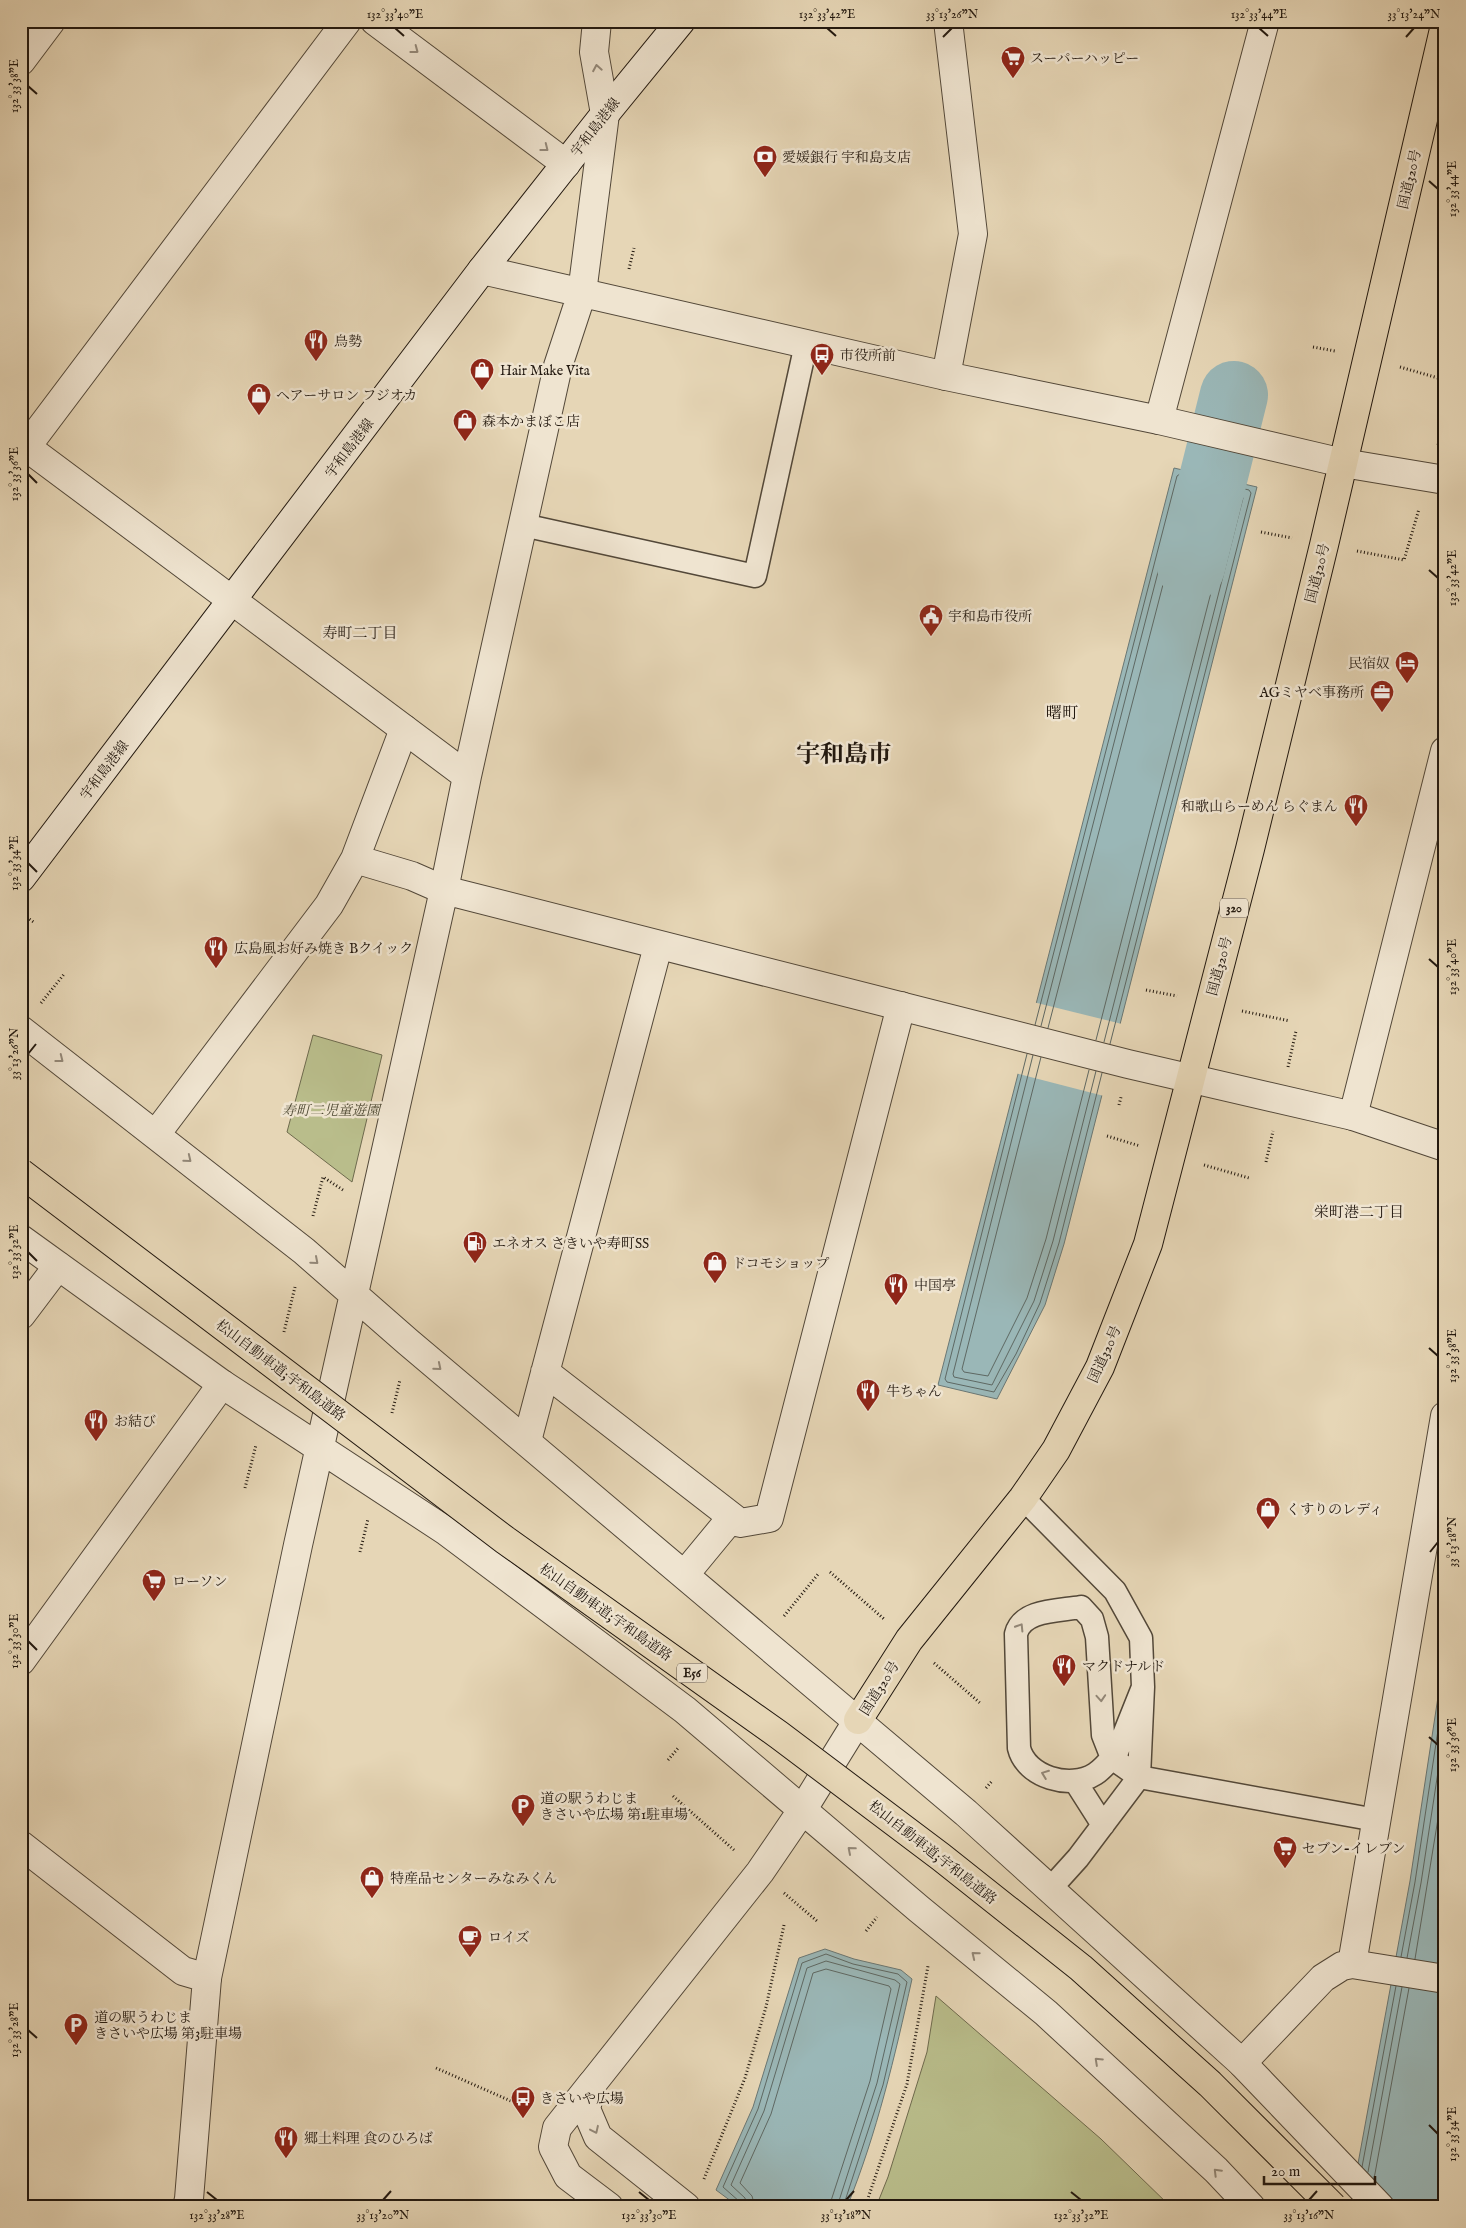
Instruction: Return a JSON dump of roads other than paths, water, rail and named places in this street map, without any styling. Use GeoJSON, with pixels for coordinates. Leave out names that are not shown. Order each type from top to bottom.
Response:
{"type":"FeatureCollection","features":[{"type":"Feature","properties":{"kind":"highway","name":"国道320号"},"geometry":{"type":"LineString","coordinates":[[858,1720],[909,1640],[1023,1498],[1056,1450],[1100,1367],[1148,1244],[1189,1079],[1250,849],[1324,545],[1445,25]]}},
{"type":"Feature","properties":{"kind":"highway","name":"松山自動車道;宇和島道路"},"geometry":{"type":"LineString","coordinates":[[21,1174],[505,1540],[779,1735],[941,1856],[1081,1968],[1210,2084],[1334,2207]]}},
{"type":"Feature","properties":{"kind":"street"},"geometry":{"type":"LineString","coordinates":[[21,60],[51,21]]}},
{"type":"Feature","properties":{"kind":"street"},"geometry":{"type":"LineString","coordinates":[[347,21],[23,448],[233,601],[466,776]]}},
{"type":"Feature","properties":{"kind":"street"},"geometry":{"type":"LineString","coordinates":[[376,21],[566,164]]}},
{"type":"Feature","properties":{"kind":"street"},"geometry":{"type":"LineString","coordinates":[[187,2207],[207,1978],[298,1545],[321,1449],[444,890],[466,776],[558,366],[582,293],[605,114],[594,52],[597,21]]}},
{"type":"Feature","properties":{"kind":"street"},"geometry":{"type":"LineString","coordinates":[[655,51],[662,21]]}},
{"type":"Feature","properties":{"kind":"street","name":"宇和島港線"},"geometry":{"type":"LineString","coordinates":[[21,878],[233,601],[482,270],[655,51],[681,21]]}},
{"type":"Feature","properties":{"kind":"street"},"geometry":{"type":"LineString","coordinates":[[946,376],[973,234],[948,21]]}},
{"type":"Feature","properties":{"kind":"street"},"geometry":{"type":"LineString","coordinates":[[1171,423],[1265,21]]}},
{"type":"Feature","properties":{"kind":"street"},"geometry":{"type":"LineString","coordinates":[[482,270],[946,376],[1171,423],[1343,463],[1437,479]]}},
{"type":"Feature","properties":{"kind":"street"},"geometry":{"type":"LineString","coordinates":[[156,1134],[329,905],[355,860],[404,729]]}},
{"type":"Feature","properties":{"kind":"street"},"geometry":{"type":"LineString","coordinates":[[1353,1116],[1445,751]]}},
{"type":"Feature","properties":{"kind":"street"},"geometry":{"type":"LineString","coordinates":[[355,860],[412,876],[444,890],[1116,1061],[1353,1116],[1445,1146]]}},
{"type":"Feature","properties":{"kind":"street"},"geometry":{"type":"LineString","coordinates":[[527,1441],[658,946]]}},
{"type":"Feature","properties":{"kind":"street"},"geometry":{"type":"LineString","coordinates":[[545,1372],[732,1517],[740,1522],[769,1518],[901,1006]]}},
{"type":"Feature","properties":{"kind":"street"},"geometry":{"type":"LineString","coordinates":[[21,1030],[304,1251],[408,1342],[686,1574],[966,1813],[1242,2063],[1380,2207]]}},
{"type":"Feature","properties":{"kind":"street"},"geometry":{"type":"LineString","coordinates":[[21,1239],[222,1384],[446,1531],[686,1710],[919,1909],[1046,2013],[1216,2170],[1251,2207]]}},
{"type":"Feature","properties":{"kind":"street"},"geometry":{"type":"LineString","coordinates":[[21,1314],[58,1266]]}},
{"type":"Feature","properties":{"kind":"street"},"geometry":{"type":"LineString","coordinates":[[21,1661],[222,1384]]}},
{"type":"Feature","properties":{"kind":"street"},"geometry":{"type":"LineString","coordinates":[[1352,1964],[1445,1416]]}},
{"type":"Feature","properties":{"kind":"street"},"geometry":{"type":"LineString","coordinates":[[686,1574],[732,1517]]}},
{"type":"Feature","properties":{"kind":"street"},"geometry":{"type":"LineString","coordinates":[[609,2207],[568,2176],[554,2146],[557,2128],[760,1872],[804,1809],[858,1720]]}},
{"type":"Feature","properties":{"kind":"street"},"geometry":{"type":"LineString","coordinates":[[21,1845],[183,1970],[207,1978]]}},
{"type":"Feature","properties":{"kind":"street"},"geometry":{"type":"LineString","coordinates":[[1242,2063],[1323,1978],[1342,1966],[1352,1964],[1445,1979]]}},
{"type":"Feature","properties":{"kind":"street"},"geometry":{"type":"LineString","coordinates":[[592,2084],[586,2109],[598,2137],[686,2207]]}},
{"type":"Feature","properties":{"kind":"lane"},"geometry":{"type":"LineString","coordinates":[[523,525],[755,576],[806,344]]}},
{"type":"Feature","properties":{"kind":"lane"},"geometry":{"type":"LineString","coordinates":[[1023,1498],[1115,1591],[1141,1638],[1143,1687],[1139,1777],[1078,1858],[1050,1889]]}},
{"type":"Feature","properties":{"kind":"lane"},"geometry":{"type":"LineString","coordinates":[[1143,1687],[1117,1752],[1112,1758],[1095,1774],[1075,1781],[1059,1780],[1026,1765],[1021,1755],[1016,1634],[1018,1626],[1028,1617],[1081,1608],[1092,1619],[1097,1637],[1103,1735],[1112,1758],[1139,1777],[1376,1820]]}},
{"type":"Feature","properties":{"kind":"lane"},"geometry":{"type":"LineString","coordinates":[[1075,1781],[1103,1825]]}},
{"type":"Feature","properties":{"kind":"water"},"geometry":{"type":"Polygon","coordinates":[[[1174,468],[1257,487],[1064,1244],[1045,1305],[997,1399],[938,1385],[1174,468]]]}},
{"type":"Feature","properties":{"kind":"water"},"geometry":{"type":"Polygon","coordinates":[[[1445,1651],[1445,2207],[1350,2207],[1410,1881],[1445,1651]]]}},
{"type":"Feature","properties":{"kind":"water"},"geometry":{"type":"Polygon","coordinates":[[[825,1949],[854,1959],[901,1970],[912,1979],[892,2065],[858,2179],[847,2207],[739,2207],[716,2190],[753,2107],[799,1958],[825,1949]]]}},
{"type":"Feature","properties":{"kind":"waterway"},"geometry":{"type":"LineString","coordinates":[[1191,567],[1234,395]]}},
{"type":"Feature","properties":{"kind":"place","name":"スーパーハッピー"},"geometry":{"type":"Point","coordinates":[1013,79]}},
{"type":"Feature","properties":{"kind":"place","name":"愛媛銀行 宇和島支店"},"geometry":{"type":"Point","coordinates":[765,178]}},
{"type":"Feature","properties":{"kind":"place","name":"鳥勢"},"geometry":{"type":"Point","coordinates":[316,362]}},
{"type":"Feature","properties":{"kind":"place","name":"市役所前"},"geometry":{"type":"Point","coordinates":[822,376]}},
{"type":"Feature","properties":{"kind":"place","name":"Hair Make Vita"},"geometry":{"type":"Point","coordinates":[482,391]}},
{"type":"Feature","properties":{"kind":"place","name":"ヘアーサロン フジオカ"},"geometry":{"type":"Point","coordinates":[259,416]}},
{"type":"Feature","properties":{"kind":"place","name":"森本かまぼこ店"},"geometry":{"type":"Point","coordinates":[465,442]}},
{"type":"Feature","properties":{"kind":"place","name":"宇和島市役所"},"geometry":{"type":"Point","coordinates":[931,637]}},
{"type":"Feature","properties":{"kind":"place","name":"民宿奴"},"geometry":{"type":"Point","coordinates":[1407,684]}},
{"type":"Feature","properties":{"kind":"place","name":"AGミヤベ事務所"},"geometry":{"type":"Point","coordinates":[1382,713]}},
{"type":"Feature","properties":{"kind":"place","name":"和歌山らーめん らぐまん"},"geometry":{"type":"Point","coordinates":[1356,827]}},
{"type":"Feature","properties":{"kind":"place","name":"広島風お好み焼き Bクイック"},"geometry":{"type":"Point","coordinates":[216,969]}},
{"type":"Feature","properties":{"kind":"place","name":"エネオス さきいや寿町SS"},"geometry":{"type":"Point","coordinates":[475,1264]}},
{"type":"Feature","properties":{"kind":"place","name":"ドコモショップ"},"geometry":{"type":"Point","coordinates":[715,1284]}},
{"type":"Feature","properties":{"kind":"place","name":"中国亭"},"geometry":{"type":"Point","coordinates":[896,1306]}},
{"type":"Feature","properties":{"kind":"place","name":"牛ちゃん"},"geometry":{"type":"Point","coordinates":[868,1412]}},
{"type":"Feature","properties":{"kind":"place","name":"お結び"},"geometry":{"type":"Point","coordinates":[96,1442]}},
{"type":"Feature","properties":{"kind":"place","name":"くすりのレディ"},"geometry":{"type":"Point","coordinates":[1268,1530]}},
{"type":"Feature","properties":{"kind":"place","name":"ローソン"},"geometry":{"type":"Point","coordinates":[154,1602]}},
{"type":"Feature","properties":{"kind":"place","name":"マクドナルド"},"geometry":{"type":"Point","coordinates":[1064,1687]}},
{"type":"Feature","properties":{"kind":"place","name":"道の駅うわじま きさいや広場 第1駐車場"},"geometry":{"type":"Point","coordinates":[523,1827]}},
{"type":"Feature","properties":{"kind":"place","name":"セブン-イレブン"},"geometry":{"type":"Point","coordinates":[1285,1869]}},
{"type":"Feature","properties":{"kind":"place","name":"特産品センターみなみくん"},"geometry":{"type":"Point","coordinates":[372,1899]}},
{"type":"Feature","properties":{"kind":"place","name":"ロイズ"},"geometry":{"type":"Point","coordinates":[470,1958]}},
{"type":"Feature","properties":{"kind":"place","name":"道の駅うわじま きさいや広場 第3駐車場"},"geometry":{"type":"Point","coordinates":[76,2046]}},
{"type":"Feature","properties":{"kind":"place","name":"きさいや広場"},"geometry":{"type":"Point","coordinates":[523,2119]}},
{"type":"Feature","properties":{"kind":"place","name":"郷土料理 食のひろば"},"geometry":{"type":"Point","coordinates":[286,2159]}},
{"type":"Feature","properties":{"kind":"district","name":"寿町二丁目"},"geometry":{"type":"Point","coordinates":[360,633]}},
{"type":"Feature","properties":{"kind":"district","name":"曙町"},"geometry":{"type":"Point","coordinates":[1062,712]}},
{"type":"Feature","properties":{"kind":"district","name":"宇和島市"},"geometry":{"type":"Point","coordinates":[844,754]}},
{"type":"Feature","properties":{"kind":"district","name":"栄町港二丁目"},"geometry":{"type":"Point","coordinates":[1359,1212]}},
{"type":"Feature","properties":{"kind":"park label","name":"寿町二児童遊園"},"geometry":{"type":"Point","coordinates":[331,1110]}}]}
